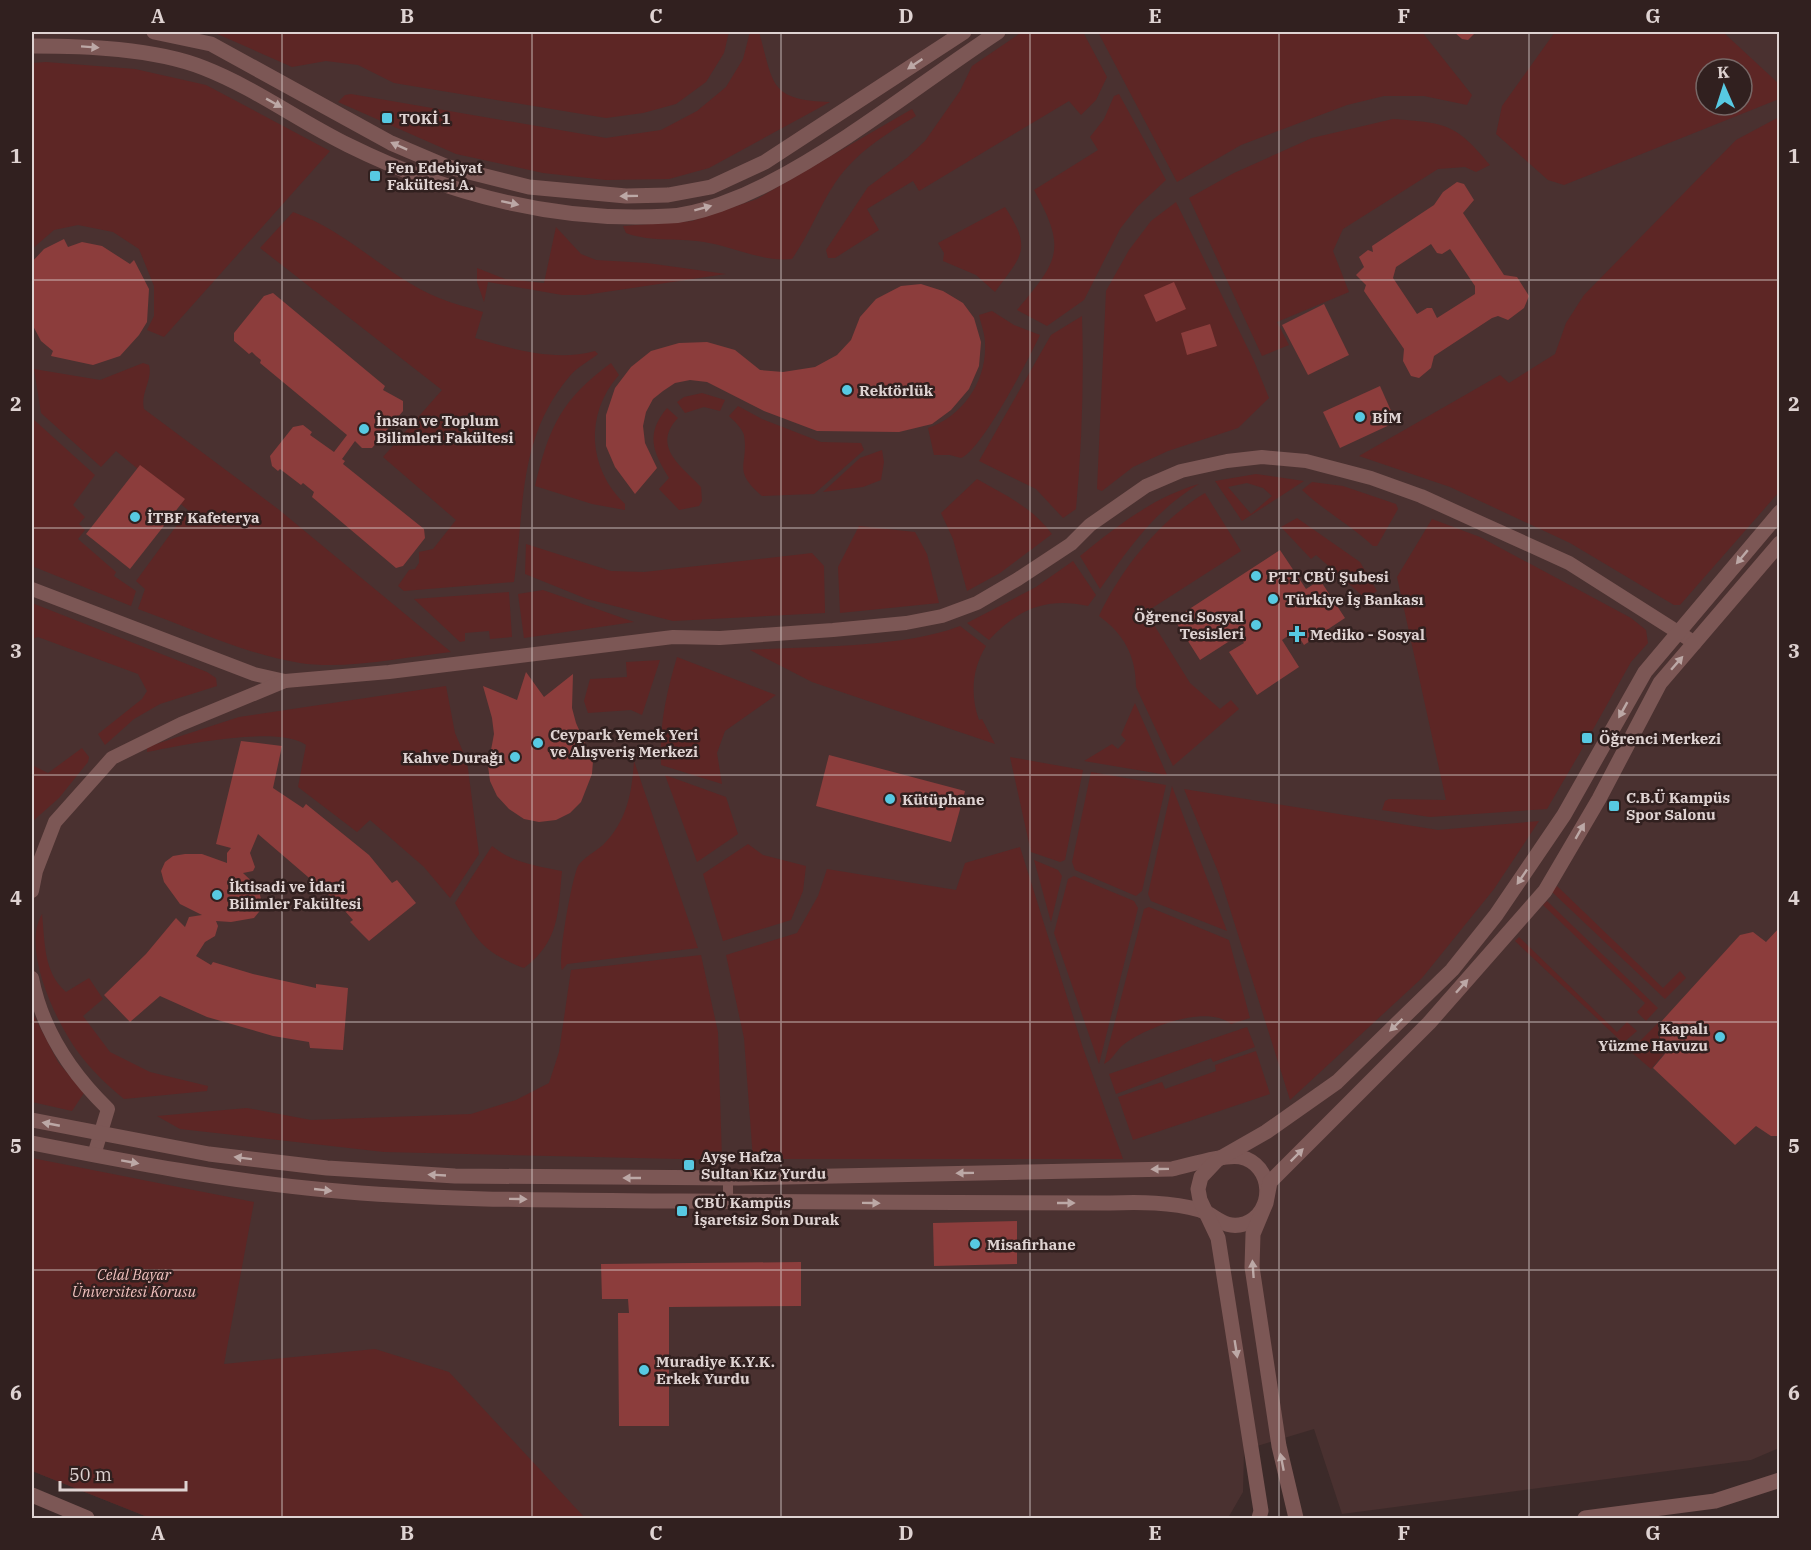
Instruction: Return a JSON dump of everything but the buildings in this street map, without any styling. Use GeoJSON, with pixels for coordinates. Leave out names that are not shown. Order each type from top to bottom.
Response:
{"type":"FeatureCollection","features":[{"type":"Feature","properties":{"kind":"street"},"geometry":{"type":"LineString","coordinates":[[154,32],[211,44],[391,143],[445,166],[529,187],[626,196],[668,195],[711,187],[765,162],[964,32]]}},
{"type":"Feature","properties":{"kind":"street"},"geometry":{"type":"LineString","coordinates":[[32,46],[92,46],[143,53],[201,66],[243,86],[345,144],[409,174],[462,193],[583,215],[671,216],[720,204],[768,183],[878,115],[998,32]]}},
{"type":"Feature","properties":{"kind":"street"},"geometry":{"type":"LineString","coordinates":[[32,891],[36,871],[55,822],[112,758],[181,724],[285,681],[389,672],[673,637],[720,638],[833,630],[906,623],[942,616],[977,603],[1018,579],[1071,544],[1090,525],[1146,486],[1181,471],[1203,465],[1262,458],[1306,461],[1371,478],[1421,496],[1569,563],[1695,643]]}},
{"type":"Feature","properties":{"kind":"street"},"geometry":{"type":"LineString","coordinates":[[1259,1518],[1261,1511],[1218,1238],[1200,1200],[1200,1183],[1208,1167],[1266,1132],[1337,1082],[1452,970],[1496,915],[1564,815],[1645,672],[1779,512]]}},
{"type":"Feature","properties":{"kind":"street"},"geometry":{"type":"LineString","coordinates":[[1296,1518],[1279,1446],[1252,1267],[1253,1234],[1266,1203],[1270,1182],[1429,1023],[1545,891],[1599,800],[1660,683],[1779,543]]}},
{"type":"Feature","properties":{"kind":"street"},"geometry":{"type":"LineString","coordinates":[[32,588],[254,674],[285,681]]}},
{"type":"Feature","properties":{"kind":"street"},"geometry":{"type":"LineString","coordinates":[[32,978],[38,1009],[50,1035],[89,1091],[108,1109],[94,1155]]}},
{"type":"Feature","properties":{"kind":"street"},"geometry":{"type":"LineString","coordinates":[[32,1120],[208,1154],[327,1168],[467,1176],[728,1178],[1172,1169],[1240,1157],[1260,1169],[1266,1179],[1266,1203],[1253,1219],[1243,1224],[1222,1224],[1205,1211],[1164,1202],[459,1198],[327,1190],[204,1175],[32,1143]]}},
{"type":"Feature","properties":{"kind":"street"},"geometry":{"type":"LineString","coordinates":[[728,1178],[728,1201]]}},
{"type":"Feature","properties":{"kind":"street"},"geometry":{"type":"LineString","coordinates":[[1585,1518],[1715,1501],[1779,1480]]}},
{"type":"Feature","properties":{"kind":"street"},"geometry":{"type":"LineString","coordinates":[[32,1495],[87,1518]]}},
{"type":"Feature","properties":{"kind":"shaded area"},"geometry":{"type":"Polygon","coordinates":[[[32,32],[1779,32],[1779,1448],[1751,1460],[1342,1514],[1314,1429],[1244,1450],[1243,1492],[1228,1518],[150,1518],[32,1471],[32,32]]]}},
{"type":"Feature","properties":{"kind":"green space"},"geometry":{"type":"Polygon","coordinates":[[[213,32],[729,32],[724,53],[706,82],[676,104],[643,113],[606,118],[394,83],[358,65],[326,61],[292,67],[213,32]]]}},
{"type":"Feature","properties":{"kind":"green space"},"geometry":{"type":"Polygon","coordinates":[[[750,32],[759,32],[772,77],[785,93],[810,101],[830,102],[709,168],[669,179],[606,180],[543,173],[456,154],[338,102],[345,95],[351,94],[606,138],[661,130],[697,111],[726,87],[743,59],[750,32]]]}},
{"type":"Feature","properties":{"kind":"green space"},"geometry":{"type":"Polygon","coordinates":[[[1022,32],[1083,32],[1107,77],[1096,100],[1081,115],[1069,101],[919,191],[913,181],[867,209],[879,230],[835,258],[828,258],[826,250],[868,187],[907,158],[925,141],[960,91],[972,66],[1022,32]]]}},
{"type":"Feature","properties":{"kind":"green space"},"geometry":{"type":"Polygon","coordinates":[[[1098,32],[1422,32],[1472,95],[1467,105],[1424,96],[1384,96],[1347,105],[1241,145],[1177,182],[1098,32]]]}},
{"type":"Feature","properties":{"kind":"green space"},"geometry":{"type":"Polygon","coordinates":[[[1555,32],[1723,32],[1750,57],[1694,57],[1694,117],[1734,117],[1564,185],[1548,180],[1496,134],[1502,106],[1555,32]]]}},
{"type":"Feature","properties":{"kind":"green space"},"geometry":{"type":"Polygon","coordinates":[[[1754,61],[1779,84],[1779,99],[1754,109],[1754,61]]]}},
{"type":"Feature","properties":{"kind":"green space"},"geometry":{"type":"Polygon","coordinates":[[[46,62],[135,69],[206,85],[330,151],[164,337],[147,330],[154,316],[154,286],[139,249],[113,232],[78,225],[54,230],[32,249],[32,63],[46,62]]]}},
{"type":"Feature","properties":{"kind":"green space"},"geometry":{"type":"Polygon","coordinates":[[[1119,94],[1166,180],[1137,207],[1120,229],[1084,300],[1047,326],[1017,310],[1050,266],[1054,253],[1051,227],[1034,190],[1098,150],[1090,137],[1104,119],[1114,96],[1119,94]]]}},
{"type":"Feature","properties":{"kind":"green space"},"geometry":{"type":"Polygon","coordinates":[[[912,109],[916,116],[872,145],[843,172],[829,192],[792,259],[760,257],[699,241],[636,236],[626,233],[623,226],[692,221],[757,199],[912,109]]]}},
{"type":"Feature","properties":{"kind":"green space"},"geometry":{"type":"Polygon","coordinates":[[[1779,117],[1779,492],[1680,605],[1674,605],[1570,543],[1450,487],[1359,456],[1500,375],[1509,383],[1555,354],[1566,323],[1584,295],[1736,140],[1779,117]]]}},
{"type":"Feature","properties":{"kind":"green space"},"geometry":{"type":"Polygon","coordinates":[[[1393,119],[1438,124],[1448,128],[1468,141],[1490,165],[1476,172],[1465,167],[1438,169],[1343,229],[1333,251],[1349,292],[1277,322],[1289,345],[1262,356],[1189,198],[1234,173],[1312,138],[1393,119]]]}},
{"type":"Feature","properties":{"kind":"green space"},"geometry":{"type":"Polygon","coordinates":[[[1176,202],[1254,361],[1269,398],[1238,428],[1168,451],[1133,467],[1102,491],[1097,489],[1106,291],[1129,250],[1151,221],[1176,202]]]}},
{"type":"Feature","properties":{"kind":"green space"},"geometry":{"type":"Polygon","coordinates":[[[1005,207],[1019,233],[1021,251],[1012,269],[995,292],[976,275],[943,261],[944,253],[938,243],[1005,207]]]}},
{"type":"Feature","properties":{"kind":"green space"},"geometry":{"type":"Polygon","coordinates":[[[293,212],[333,231],[420,289],[444,300],[483,312],[475,338],[549,355],[595,351],[598,354],[569,377],[552,401],[540,425],[526,475],[514,582],[404,591],[398,586],[409,570],[415,569],[419,563],[419,552],[433,549],[456,520],[383,457],[442,390],[260,248],[293,212]]]}},
{"type":"Feature","properties":{"kind":"green space"},"geometry":{"type":"Polygon","coordinates":[[[556,227],[581,254],[596,260],[647,263],[726,274],[585,295],[562,295],[488,282],[484,302],[477,282],[477,268],[505,279],[544,283],[556,227]]]}},
{"type":"Feature","properties":{"kind":"green space"},"geometry":{"type":"Polygon","coordinates":[[[992,311],[1014,325],[1040,335],[981,439],[961,458],[934,455],[928,428],[952,415],[962,406],[977,383],[985,357],[984,333],[979,315],[992,311]]]}},
{"type":"Feature","properties":{"kind":"green space"},"geometry":{"type":"Polygon","coordinates":[[[1082,316],[1082,412],[1076,509],[1063,518],[1036,489],[979,461],[1051,335],[1082,316]]]}},
{"type":"Feature","properties":{"kind":"green space"},"geometry":{"type":"Polygon","coordinates":[[[143,363],[149,365],[150,371],[143,403],[144,409],[278,509],[451,652],[356,664],[300,663],[238,647],[138,609],[145,589],[136,581],[188,510],[116,451],[101,467],[41,413],[34,369],[100,380],[143,363]]]}},
{"type":"Feature","properties":{"kind":"green space"},"geometry":{"type":"Polygon","coordinates":[[[611,363],[619,375],[608,390],[600,407],[595,441],[604,475],[625,504],[625,510],[592,504],[535,486],[546,447],[560,416],[580,390],[611,363]]]}},
{"type":"Feature","properties":{"kind":"green space"},"geometry":{"type":"Polygon","coordinates":[[[702,393],[725,400],[720,411],[704,407],[685,413],[677,402],[684,397],[702,393]]]}},
{"type":"Feature","properties":{"kind":"green space"},"geometry":{"type":"Polygon","coordinates":[[[738,406],[762,419],[821,442],[861,443],[864,450],[814,494],[762,496],[744,473],[744,435],[740,427],[729,416],[738,406]]]}},
{"type":"Feature","properties":{"kind":"green space"},"geometry":{"type":"Polygon","coordinates":[[[667,408],[678,418],[667,438],[668,448],[679,464],[701,487],[702,501],[699,506],[679,510],[659,489],[669,478],[659,460],[654,435],[660,417],[667,408]]]}},
{"type":"Feature","properties":{"kind":"green space"},"geometry":{"type":"Polygon","coordinates":[[[32,418],[95,475],[73,505],[85,517],[79,524],[85,530],[78,539],[116,572],[114,576],[136,591],[131,606],[32,566],[32,418]]]}},
{"type":"Feature","properties":{"kind":"green space"},"geometry":{"type":"Polygon","coordinates":[[[882,450],[884,462],[881,480],[863,487],[823,492],[860,458],[882,450]]]}},
{"type":"Feature","properties":{"kind":"green space"},"geometry":{"type":"Polygon","coordinates":[[[1256,474],[1304,481],[1242,521],[1215,481],[1256,474]],[[1247,483],[1228,487],[1251,514],[1272,496],[1263,488],[1247,483]]]}},
{"type":"Feature","properties":{"kind":"green space"},"geometry":{"type":"Polygon","coordinates":[[[977,479],[1027,509],[1052,534],[1000,573],[967,591],[953,539],[941,513],[977,479]]]}},
{"type":"Feature","properties":{"kind":"green space"},"geometry":{"type":"Polygon","coordinates":[[[1312,482],[1343,486],[1396,504],[1398,509],[1377,546],[1373,546],[1302,490],[1312,482]]]}},
{"type":"Feature","properties":{"kind":"green space"},"geometry":{"type":"Polygon","coordinates":[[[1199,484],[1156,518],[1133,544],[1100,589],[1080,556],[1121,524],[1151,505],[1199,484]]]}},
{"type":"Feature","properties":{"kind":"green space"},"geometry":{"type":"Polygon","coordinates":[[[1205,493],[1241,551],[1146,612],[1190,683],[1220,709],[1231,700],[1239,709],[1173,766],[1136,687],[1134,665],[1127,647],[1115,630],[1099,616],[1108,598],[1143,547],[1173,517],[1205,493]]]}},
{"type":"Feature","properties":{"kind":"green space"},"geometry":{"type":"Polygon","coordinates":[[[1297,518],[1360,562],[1377,591],[1366,599],[1316,555],[1311,559],[1281,527],[1297,518]]]}},
{"type":"Feature","properties":{"kind":"green space"},"geometry":{"type":"Polygon","coordinates":[[[1432,519],[1480,537],[1631,618],[1646,630],[1648,643],[1631,662],[1591,733],[1587,732],[1582,741],[1585,744],[1547,809],[1430,817],[1382,810],[1385,801],[1389,799],[1446,800],[1397,577],[1432,519]]]}},
{"type":"Feature","properties":{"kind":"green space"},"geometry":{"type":"Polygon","coordinates":[[[859,526],[915,532],[927,554],[939,603],[840,613],[838,567],[859,526]]]}},
{"type":"Feature","properties":{"kind":"green space"},"geometry":{"type":"Polygon","coordinates":[[[526,544],[611,571],[644,572],[812,553],[824,566],[825,613],[673,621],[587,599],[525,574],[526,544]]]}},
{"type":"Feature","properties":{"kind":"green space"},"geometry":{"type":"Polygon","coordinates":[[[1073,561],[1096,595],[1088,606],[1059,603],[1034,608],[1011,620],[989,640],[967,623],[1036,587],[1073,561]]]}},
{"type":"Feature","properties":{"kind":"green space"},"geometry":{"type":"Polygon","coordinates":[[[543,590],[634,622],[524,638],[518,594],[543,590]]]}},
{"type":"Feature","properties":{"kind":"green space"},"geometry":{"type":"Polygon","coordinates":[[[509,592],[512,637],[490,639],[489,631],[465,633],[465,641],[460,642],[414,599],[509,592]]]}},
{"type":"Feature","properties":{"kind":"green space"},"geometry":{"type":"Polygon","coordinates":[[[32,603],[207,672],[216,678],[217,686],[160,704],[134,719],[105,745],[98,734],[142,699],[147,691],[138,674],[38,637],[32,639],[32,603]]]}},
{"type":"Feature","properties":{"kind":"green space"},"geometry":{"type":"Polygon","coordinates":[[[960,626],[986,646],[975,673],[974,701],[979,720],[982,719],[995,744],[812,682],[750,650],[885,642],[937,633],[960,626]]]}},
{"type":"Feature","properties":{"kind":"green space"},"geometry":{"type":"Polygon","coordinates":[[[677,657],[776,695],[725,731],[717,753],[722,784],[661,765],[664,710],[677,657]]]}},
{"type":"Feature","properties":{"kind":"green space"},"geometry":{"type":"Polygon","coordinates":[[[660,660],[642,715],[631,710],[588,713],[584,701],[590,679],[627,677],[626,662],[660,660]]]}},
{"type":"Feature","properties":{"kind":"green space"},"geometry":{"type":"Polygon","coordinates":[[[446,686],[455,733],[467,761],[479,854],[450,898],[424,867],[370,820],[357,832],[298,787],[306,745],[293,739],[275,737],[229,738],[147,752],[147,747],[239,717],[446,686]]]}},
{"type":"Feature","properties":{"kind":"green space"},"geometry":{"type":"Polygon","coordinates":[[[1135,703],[1167,775],[1084,761],[1112,744],[1118,749],[1126,740],[1121,735],[1135,703]]]}},
{"type":"Feature","properties":{"kind":"green space"},"geometry":{"type":"Polygon","coordinates":[[[82,748],[89,757],[88,762],[59,798],[33,821],[32,765],[48,773],[82,748]]]}},
{"type":"Feature","properties":{"kind":"green space"},"geometry":{"type":"Polygon","coordinates":[[[1010,757],[1083,770],[1065,860],[1060,862],[1031,852],[1010,757]]]}},
{"type":"Feature","properties":{"kind":"green space"},"geometry":{"type":"Polygon","coordinates":[[[634,761],[698,948],[567,964],[562,970],[563,936],[575,874],[580,863],[603,845],[618,826],[630,795],[634,761]]]}},
{"type":"Feature","properties":{"kind":"green space"},"geometry":{"type":"Polygon","coordinates":[[[1091,772],[1166,785],[1142,891],[1136,896],[1075,870],[1072,862],[1091,772]]]}},
{"type":"Feature","properties":{"kind":"green space"},"geometry":{"type":"Polygon","coordinates":[[[665,775],[726,797],[738,834],[697,862],[665,775]]]}},
{"type":"Feature","properties":{"kind":"green space"},"geometry":{"type":"Polygon","coordinates":[[[1172,786],[1227,931],[1151,901],[1148,894],[1172,786]]]}},
{"type":"Feature","properties":{"kind":"green space"},"geometry":{"type":"Polygon","coordinates":[[[1184,789],[1438,830],[1539,821],[1494,889],[1422,978],[1290,1100],[1219,874],[1184,789]]]}},
{"type":"Feature","properties":{"kind":"green space"},"geometry":{"type":"Polygon","coordinates":[[[748,844],[763,855],[806,866],[803,891],[791,920],[723,941],[703,874],[748,844]]]}},
{"type":"Feature","properties":{"kind":"green space"},"geometry":{"type":"Polygon","coordinates":[[[492,846],[517,860],[562,871],[558,913],[551,936],[536,958],[524,968],[499,956],[482,943],[475,936],[455,903],[492,846]]]}},
{"type":"Feature","properties":{"kind":"green space"},"geometry":{"type":"Polygon","coordinates":[[[1020,847],[1083,1048],[1123,1159],[753,1159],[744,1038],[726,955],[797,933],[818,896],[827,869],[956,890],[965,863],[1020,847]]]}},
{"type":"Feature","properties":{"kind":"green space"},"geometry":{"type":"Polygon","coordinates":[[[1034,860],[1058,870],[1062,876],[1051,922],[1034,860]]]}},
{"type":"Feature","properties":{"kind":"green space"},"geometry":{"type":"Polygon","coordinates":[[[1074,876],[1134,901],[1138,908],[1099,1064],[1054,933],[1068,879],[1074,876]]]}},
{"type":"Feature","properties":{"kind":"green space"},"geometry":{"type":"Polygon","coordinates":[[[1557,886],[1663,988],[1680,971],[1686,978],[1665,999],[1551,891],[1557,886]]]}},
{"type":"Feature","properties":{"kind":"green space"},"geometry":{"type":"Polygon","coordinates":[[[1547,901],[1658,1008],[1646,1021],[1637,1012],[1645,1003],[1543,905],[1547,901]]]}},
{"type":"Feature","properties":{"kind":"green space"},"geometry":{"type":"Polygon","coordinates":[[[1149,907],[1229,940],[1250,1018],[1231,1024],[1220,1018],[1192,1017],[1161,1025],[1133,1038],[1104,1064],[1144,909],[1149,907]]]}},
{"type":"Feature","properties":{"kind":"green space"},"geometry":{"type":"Polygon","coordinates":[[[42,914],[46,956],[58,984],[66,992],[89,978],[103,999],[83,1016],[110,1052],[150,1072],[208,1086],[207,1091],[124,1099],[105,1083],[83,1059],[69,1039],[51,1004],[38,965],[36,946],[37,929],[42,914]]]}},
{"type":"Feature","properties":{"kind":"green space"},"geometry":{"type":"Polygon","coordinates":[[[1519,937],[1617,1032],[1627,1022],[1637,1031],[1623,1043],[1515,941],[1519,937]]]}},
{"type":"Feature","properties":{"kind":"green space"},"geometry":{"type":"Polygon","coordinates":[[[701,955],[718,1032],[722,1160],[384,1152],[180,1129],[157,1116],[247,1108],[311,1120],[471,1114],[516,1100],[549,1083],[559,1052],[571,970],[701,955]]]}},
{"type":"Feature","properties":{"kind":"green space"},"geometry":{"type":"Polygon","coordinates":[[[32,1012],[58,1062],[84,1093],[72,1111],[32,1102],[32,1012]]]}},
{"type":"Feature","properties":{"kind":"green space"},"geometry":{"type":"Polygon","coordinates":[[[1658,1023],[1659,1038],[1668,1049],[1651,1069],[1630,1051],[1658,1023]]]}},
{"type":"Feature","properties":{"kind":"green space"},"geometry":{"type":"Polygon","coordinates":[[[1247,1027],[1255,1047],[1213,1062],[1211,1058],[1116,1094],[1109,1074],[1247,1027]]]}},
{"type":"Feature","properties":{"kind":"green space"},"geometry":{"type":"Polygon","coordinates":[[[1256,1051],[1270,1094],[1133,1140],[1118,1097],[1162,1082],[1165,1089],[1216,1071],[1215,1065],[1256,1051]]]}},
{"type":"Feature","properties":{"kind":"green space","name":"Celal Bayar Üniversitesi Korusu"},"geometry":{"type":"Polygon","coordinates":[[[32,1158],[254,1202],[224,1364],[375,1349],[449,1372],[585,1518],[150,1518],[32,1471],[32,1158]]]}},
{"type":"Feature","properties":{"kind":"place","name":"TOKİ 1"},"geometry":{"type":"Point","coordinates":[387,118]}},
{"type":"Feature","properties":{"kind":"place","name":"Fen Edebiyat Fakültesi A."},"geometry":{"type":"Point","coordinates":[375,176]}},
{"type":"Feature","properties":{"kind":"place","name":"Rektörlük"},"geometry":{"type":"Point","coordinates":[847,390]}},
{"type":"Feature","properties":{"kind":"place","name":"BİM"},"geometry":{"type":"Point","coordinates":[1360,417]}},
{"type":"Feature","properties":{"kind":"place","name":"İnsan ve Toplum Bilimleri Fakültesi"},"geometry":{"type":"Point","coordinates":[364,429]}},
{"type":"Feature","properties":{"kind":"place","name":"İTBF Kafeterya"},"geometry":{"type":"Point","coordinates":[135,517]}},
{"type":"Feature","properties":{"kind":"place","name":"PTT CBÜ Şubesi"},"geometry":{"type":"Point","coordinates":[1256,576]}},
{"type":"Feature","properties":{"kind":"place","name":"Türkiye İş Bankası"},"geometry":{"type":"Point","coordinates":[1273,599]}},
{"type":"Feature","properties":{"kind":"place","name":"Öğrenci Sosyal Tesisleri"},"geometry":{"type":"Point","coordinates":[1256,625]}},
{"type":"Feature","properties":{"kind":"place","name":"Mediko - Sosyal"},"geometry":{"type":"Point","coordinates":[1297,634]}},
{"type":"Feature","properties":{"kind":"place","name":"Öğrenci Merkezi"},"geometry":{"type":"Point","coordinates":[1587,738]}},
{"type":"Feature","properties":{"kind":"place","name":"Ceypark Yemek Yeri ve Alışveriş Merkezi"},"geometry":{"type":"Point","coordinates":[538,743]}},
{"type":"Feature","properties":{"kind":"place","name":"Kahve Durağı"},"geometry":{"type":"Point","coordinates":[515,757]}},
{"type":"Feature","properties":{"kind":"place","name":"Kütüphane"},"geometry":{"type":"Point","coordinates":[890,799]}},
{"type":"Feature","properties":{"kind":"place","name":"C.B.Ü Kampüs Spor Salonu"},"geometry":{"type":"Point","coordinates":[1614,806]}},
{"type":"Feature","properties":{"kind":"place","name":"İktisadi ve İdari Bilimler Fakültesi"},"geometry":{"type":"Point","coordinates":[217,895]}},
{"type":"Feature","properties":{"kind":"place","name":"Kapalı Yüzme Havuzu"},"geometry":{"type":"Point","coordinates":[1720,1037]}},
{"type":"Feature","properties":{"kind":"place","name":"Ayşe Hafza Sultan Kız Yurdu"},"geometry":{"type":"Point","coordinates":[689,1165]}},
{"type":"Feature","properties":{"kind":"place","name":"CBÜ Kampüs İşaretsiz Son Durak"},"geometry":{"type":"Point","coordinates":[682,1211]}},
{"type":"Feature","properties":{"kind":"place","name":"Misafirhane"},"geometry":{"type":"Point","coordinates":[975,1244]}},
{"type":"Feature","properties":{"kind":"place","name":"Muradiye K.Y.K. Erkek Yurdu"},"geometry":{"type":"Point","coordinates":[644,1370]}}]}
